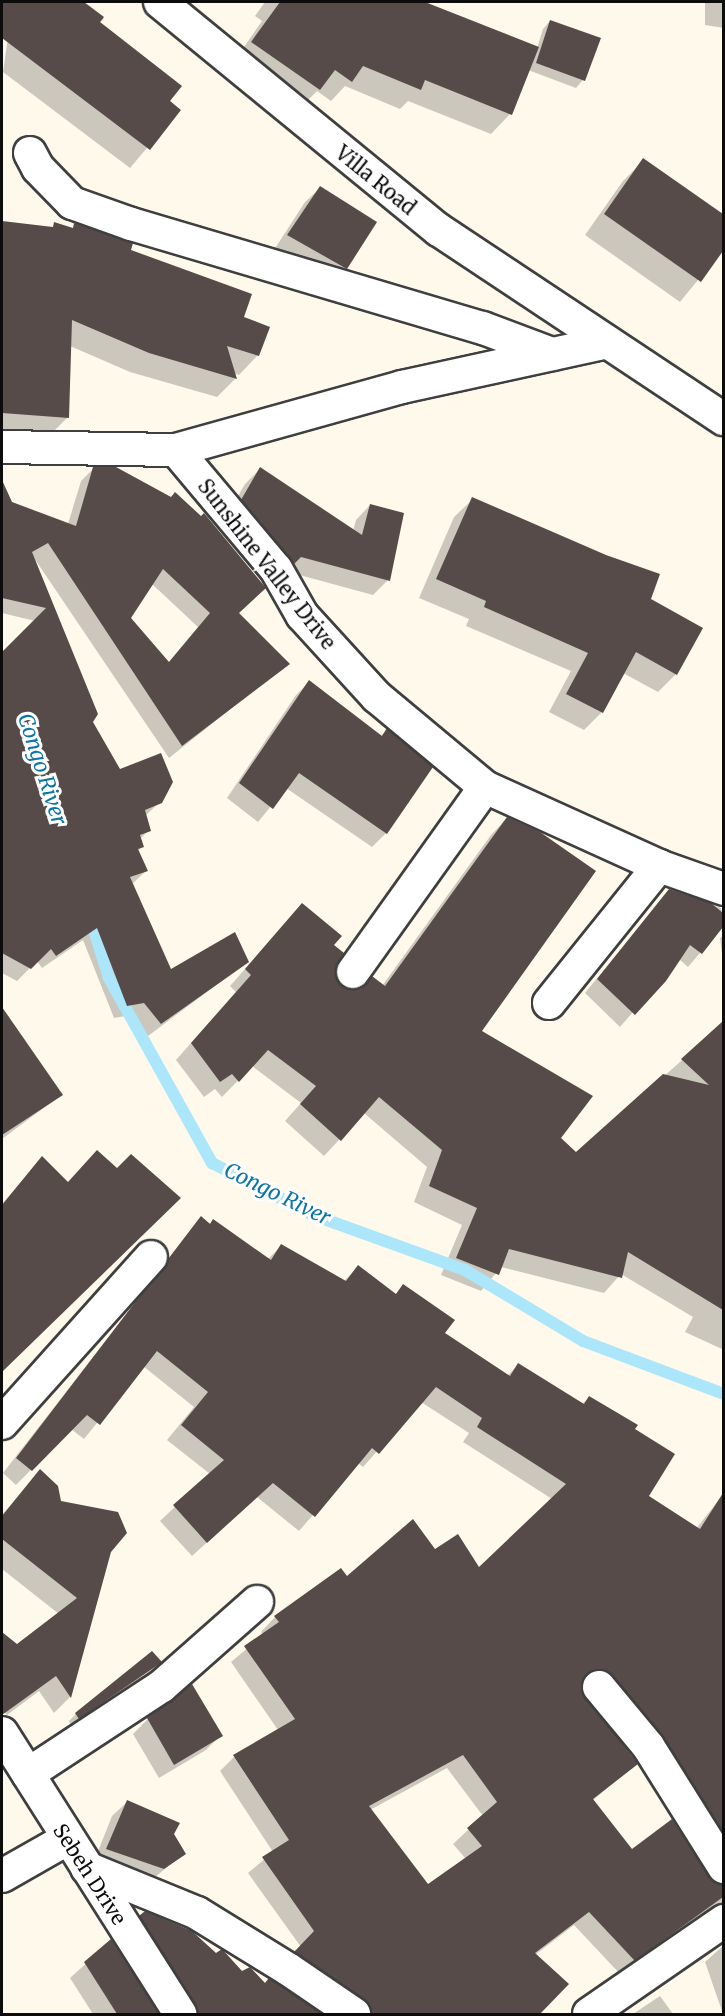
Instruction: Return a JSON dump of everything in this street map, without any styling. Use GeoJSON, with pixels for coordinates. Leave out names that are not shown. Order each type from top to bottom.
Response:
{"type":"FeatureCollection","features":[{"type":"Feature","properties":{"kind":"street","name":"Villa Road"},"geometry":{"type":"LineString","coordinates":[[160,2],[439,230],[603,343],[718,405]]}},
{"type":"Feature","properties":{"kind":"street"},"geometry":{"type":"LineString","coordinates":[[30,153],[38,168],[72,202],[131,224],[483,328],[552,354]]}},
{"type":"Feature","properties":{"kind":"street"},"geometry":{"type":"LineString","coordinates":[[2,447],[176,450],[402,387],[603,343]]}},
{"type":"Feature","properties":{"kind":"street","name":"Sunshine Valley Drive"},"geometry":{"type":"LineString","coordinates":[[176,450],[276,569],[302,615],[377,697],[485,787],[659,866],[723,889]]}},
{"type":"Feature","properties":{"kind":"street"},"geometry":{"type":"LineString","coordinates":[[353,972],[485,787]]}},
{"type":"Feature","properties":{"kind":"street"},"geometry":{"type":"LineString","coordinates":[[549,1003],[659,866]]}},
{"type":"Feature","properties":{"kind":"street"},"geometry":{"type":"LineString","coordinates":[[2,1423],[151,1257]]}},
{"type":"Feature","properties":{"kind":"street"},"geometry":{"type":"LineString","coordinates":[[28,1774],[162,1686],[257,1602]]}},
{"type":"Feature","properties":{"kind":"street"},"geometry":{"type":"LineString","coordinates":[[599,1687],[648,1746],[723,1867]]}},
{"type":"Feature","properties":{"kind":"street","name":"Sebeh Drive"},"geometry":{"type":"LineString","coordinates":[[2,1733],[67,1839],[180,2014]]}},
{"type":"Feature","properties":{"kind":"street"},"geometry":{"type":"LineString","coordinates":[[2,1876],[67,1839]]}},
{"type":"Feature","properties":{"kind":"street"},"geometry":{"type":"LineString","coordinates":[[87,1868],[197,1913],[288,1969],[354,2014]]}},
{"type":"Feature","properties":{"kind":"street"},"geometry":{"type":"LineString","coordinates":[[589,2014],[723,1921]]}},
{"type":"Feature","properties":{"kind":"building"},"geometry":{"type":"Polygon","coordinates":[[[2,2],[84,2],[104,17],[100,22],[182,86],[170,101],[181,110],[150,150],[2,38],[2,2]]]}},
{"type":"Feature","properties":{"kind":"building"},"geometry":{"type":"Polygon","coordinates":[[[280,2],[425,2],[539,47],[512,115],[425,80],[421,90],[363,66],[352,82],[335,70],[320,90],[251,42],[280,2]]]}},
{"type":"Feature","properties":{"kind":"building"},"geometry":{"type":"Polygon","coordinates":[[[550,20],[601,38],[585,81],[536,63],[550,20]]]}},
{"type":"Feature","properties":{"kind":"building"},"geometry":{"type":"Polygon","coordinates":[[[643,158],[723,214],[723,251],[701,282],[604,214],[643,158]]]}},
{"type":"Feature","properties":{"kind":"building"},"geometry":{"type":"Polygon","coordinates":[[[320,186],[377,222],[347,269],[287,235],[320,186]]]}},
{"type":"Feature","properties":{"kind":"building"},"geometry":{"type":"Polygon","coordinates":[[[2,221],[53,227],[54,222],[73,228],[74,223],[133,243],[131,250],[252,294],[244,317],[270,327],[259,356],[227,346],[237,379],[149,353],[72,320],[69,418],[2,413],[2,221]]]}},
{"type":"Feature","properties":{"kind":"building"},"geometry":{"type":"Polygon","coordinates":[[[93,467],[116,467],[171,497],[175,492],[201,516],[204,513],[266,588],[239,613],[290,664],[182,746],[48,543],[32,552],[98,714],[93,722],[120,769],[161,753],[173,782],[162,803],[145,810],[151,831],[140,835],[144,847],[138,849],[148,871],[130,877],[171,969],[235,932],[249,962],[161,1024],[144,1003],[127,1006],[97,928],[56,956],[51,949],[31,969],[2,953],[2,652],[46,608],[2,598],[2,480],[12,502],[76,526],[93,467]],[[163,569],[131,618],[169,662],[210,613],[163,569]]]}},
{"type":"Feature","properties":{"kind":"building"},"geometry":{"type":"Polygon","coordinates":[[[260,467],[362,535],[370,504],[404,513],[390,581],[301,557],[294,564],[241,500],[260,467]]]}},
{"type":"Feature","properties":{"kind":"building"},"geometry":{"type":"Polygon","coordinates":[[[472,497],[606,555],[660,574],[651,599],[703,628],[677,675],[636,652],[603,713],[566,694],[588,653],[484,607],[486,601],[436,579],[472,497]]]}},
{"type":"Feature","properties":{"kind":"building"},"geometry":{"type":"Polygon","coordinates":[[[309,680],[382,736],[387,728],[433,767],[387,834],[299,773],[273,809],[239,783],[309,680]]]}},
{"type":"Feature","properties":{"kind":"building"},"geometry":{"type":"Polygon","coordinates":[[[507,817],[540,832],[596,871],[482,1031],[593,1096],[561,1138],[576,1152],[663,1074],[709,1085],[681,1059],[723,1021],[723,1310],[628,1252],[622,1278],[509,1249],[499,1275],[456,1258],[477,1208],[429,1186],[442,1150],[379,1097],[341,1141],[300,1104],[316,1086],[268,1050],[239,1082],[232,1074],[220,1082],[191,1043],[251,975],[245,969],[302,903],[342,936],[334,945],[344,953],[335,971],[342,986],[360,989],[372,976],[385,986],[507,817]]]}},
{"type":"Feature","properties":{"kind":"building"},"geometry":{"type":"Polygon","coordinates":[[[669,889],[711,903],[723,913],[723,927],[702,954],[690,945],[666,981],[635,1015],[597,979],[669,889]]]}},
{"type":"Feature","properties":{"kind":"building"},"geometry":{"type":"Polygon","coordinates":[[[2,1007],[63,1095],[2,1135],[2,1007]]]}},
{"type":"Feature","properties":{"kind":"building"},"geometry":{"type":"Polygon","coordinates":[[[97,1150],[117,1168],[131,1154],[181,1198],[2,1372],[2,1205],[42,1156],[68,1182],[97,1150]]]}},
{"type":"Feature","properties":{"kind":"building"},"geometry":{"type":"Polygon","coordinates":[[[201,1216],[210,1224],[213,1219],[271,1260],[281,1244],[346,1281],[358,1265],[396,1294],[403,1284],[455,1320],[445,1333],[510,1376],[518,1363],[584,1404],[589,1396],[638,1425],[635,1429],[675,1454],[649,1496],[700,1529],[723,1493],[723,1832],[663,1736],[613,1676],[595,1669],[587,1674],[581,1689],[638,1764],[593,1799],[632,1849],[672,1819],[709,1877],[723,1885],[723,1897],[635,1961],[589,1912],[535,1953],[569,1984],[540,2014],[372,2014],[364,1999],[294,1952],[314,1931],[262,1857],[289,1840],[233,1755],[295,1719],[244,1646],[279,1622],[274,1616],[341,1568],[347,1576],[413,1519],[435,1549],[458,1534],[479,1567],[566,1484],[477,1427],[482,1418],[436,1387],[379,1454],[372,1448],[315,1517],[273,1483],[207,1543],[173,1505],[224,1460],[181,1425],[208,1392],[157,1351],[100,1425],[87,1415],[32,1471],[16,1458],[201,1216]],[[463,1755],[369,1806],[428,1884],[482,1846],[467,1828],[497,1802],[463,1755]]]}},
{"type":"Feature","properties":{"kind":"building"},"geometry":{"type":"Polygon","coordinates":[[[40,1469],[58,1486],[61,1501],[118,1512],[127,1533],[111,1552],[71,1698],[56,1676],[2,1715],[2,1632],[17,1644],[77,1598],[2,1539],[2,1516],[40,1469]]]}},
{"type":"Feature","properties":{"kind":"building"},"geometry":{"type":"Polygon","coordinates":[[[152,1651],[162,1662],[79,1719],[75,1713],[152,1651]]]}},
{"type":"Feature","properties":{"kind":"building"},"geometry":{"type":"Polygon","coordinates":[[[192,1684],[223,1736],[174,1765],[147,1718],[192,1684]]]}},
{"type":"Feature","properties":{"kind":"building"},"geometry":{"type":"Polygon","coordinates":[[[127,1800],[180,1823],[174,1834],[186,1854],[164,1869],[106,1849],[127,1800]]]}},
{"type":"Feature","properties":{"kind":"building"},"geometry":{"type":"Polygon","coordinates":[[[145,1911],[192,1931],[216,1953],[222,1949],[242,1971],[250,1967],[265,1983],[269,1978],[323,2014],[198,2014],[139,1916],[145,1911]]]}},
{"type":"Feature","properties":{"kind":"building"},"geometry":{"type":"Polygon","coordinates":[[[111,1939],[159,2014],[117,2014],[84,1962],[111,1939]]]}},
{"type":"Feature","properties":{"kind":"waterway","name":"Congo River"},"geometry":{"type":"LineString","coordinates":[[89,914],[109,978],[212,1163],[313,1215],[465,1270],[583,1341],[724,1394]]}}]}
